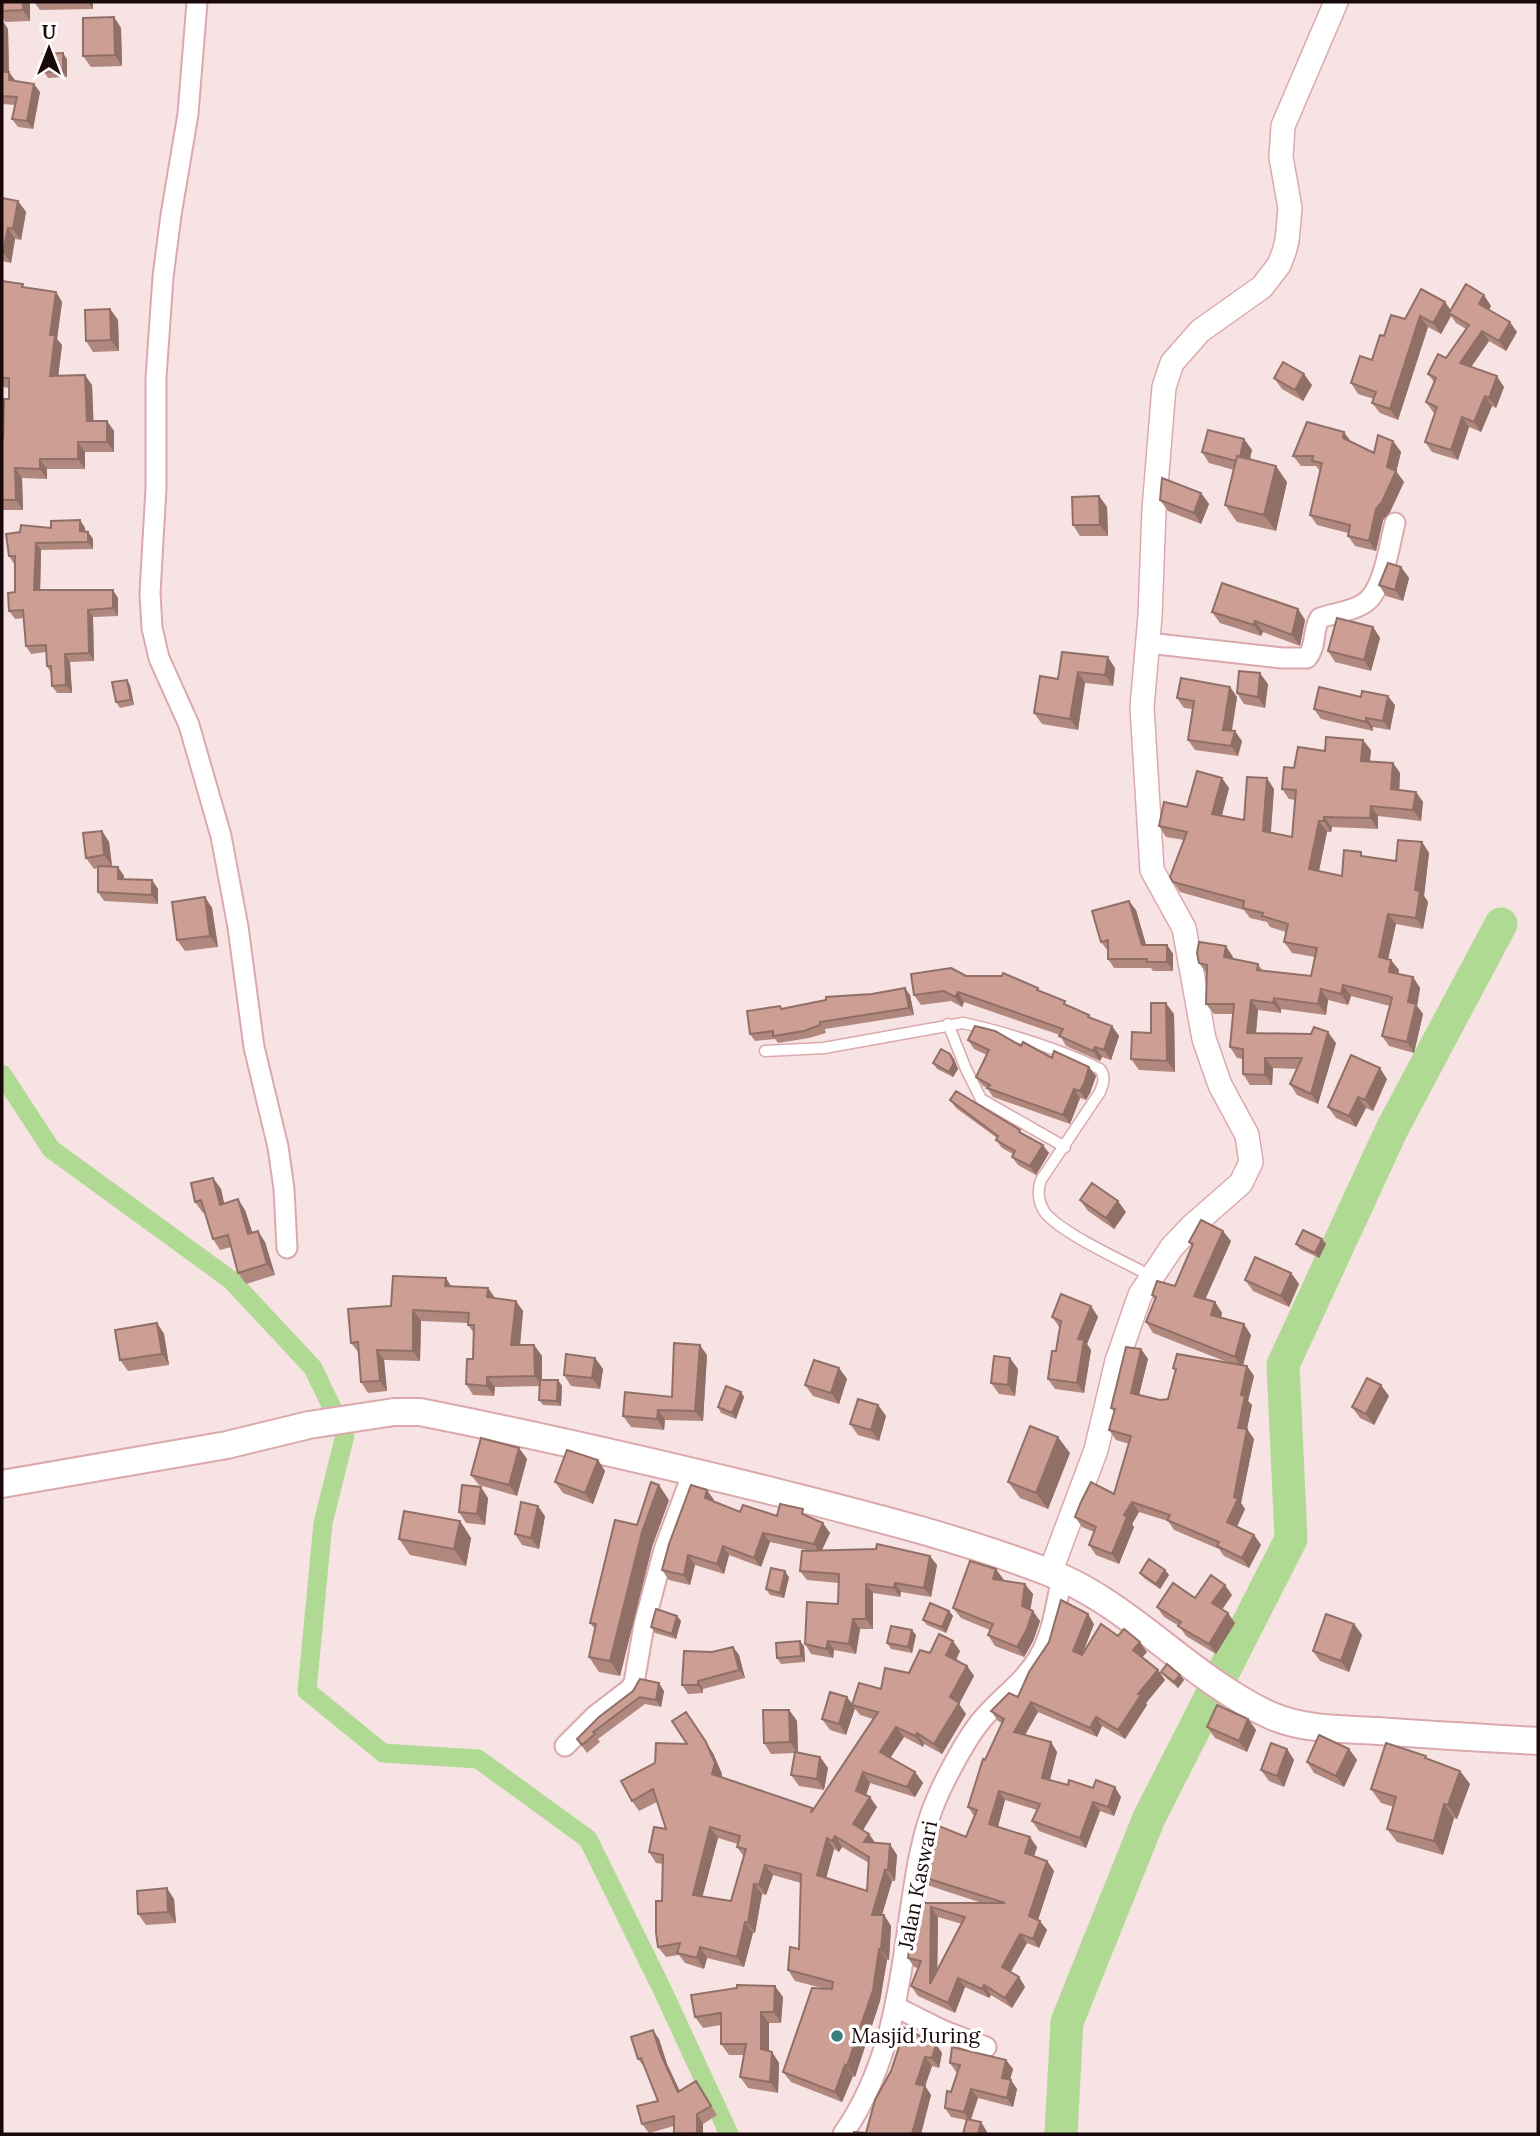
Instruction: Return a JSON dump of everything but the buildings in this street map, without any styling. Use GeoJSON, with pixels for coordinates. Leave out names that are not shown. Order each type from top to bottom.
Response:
{"type":"FeatureCollection","features":[{"type":"Feature","properties":{"kind":"main road"},"geometry":{"type":"LineString","coordinates":[[2,1484],[227,1445],[359,1416],[420,1412],[693,1472],[867,1514],[978,1548],[1056,1576],[1090,1592],[1201,1675],[1270,1716],[1284,1721],[1318,1727],[1538,1741]]}},
{"type":"Feature","properties":{"kind":"street"},"geometry":{"type":"LineString","coordinates":[[197,2],[188,114],[163,277],[156,378],[156,488],[151,618],[159,658],[189,725],[221,836],[238,927],[254,1047],[279,1158],[286,1203],[287,1248]]}},
{"type":"Feature","properties":{"kind":"street"},"geometry":{"type":"LineString","coordinates":[[1056,1576],[1096,1450],[1117,1361],[1131,1316],[1151,1276],[1171,1247],[1241,1183],[1251,1156],[1247,1135],[1220,1085],[1205,1039],[1184,928],[1152,870],[1142,707],[1148,643],[1153,523],[1164,387],[1172,363],[1200,331],[1262,287],[1279,265],[1290,222],[1281,157],[1283,127],[1336,2]]}},
{"type":"Feature","properties":{"kind":"street"},"geometry":{"type":"LineString","coordinates":[[1148,643],[1282,658],[1307,658],[1312,651],[1320,618],[1363,605],[1374,597],[1381,581],[1395,523]]}},
{"type":"Feature","properties":{"kind":"street"},"geometry":{"type":"LineString","coordinates":[[565,1746],[634,1683],[644,1625],[664,1550],[693,1472]]}},
{"type":"Feature","properties":{"kind":"street","name":"Jalan Kaswari"},"geometry":{"type":"LineString","coordinates":[[843,2134],[858,2112],[890,2034],[913,1890],[930,1814],[977,1726],[1040,1655],[1049,1631],[1056,1576]]}},
{"type":"Feature","properties":{"kind":"street"},"geometry":{"type":"LineString","coordinates":[[896,2007],[942,2030],[986,2047]]}},
{"type":"Feature","properties":{"kind":"lane"},"geometry":{"type":"LineString","coordinates":[[765,1051],[824,1048],[963,1023],[1048,1049],[1100,1069],[1104,1080],[1100,1092],[1041,1180],[1038,1187],[1040,1204],[1054,1222],[1151,1276]]}},
{"type":"Feature","properties":{"kind":"lane"},"geometry":{"type":"LineString","coordinates":[[948,1024],[981,1099],[1065,1147]]}},
{"type":"Feature","properties":{"kind":"waterway"},"geometry":{"type":"LineString","coordinates":[[1061,2134],[1067,2022],[1149,1818],[1291,1539],[1283,1365],[1392,1129],[1501,924]]}},
{"type":"Feature","properties":{"kind":"waterway"},"geometry":{"type":"LineString","coordinates":[[2,1074],[51,1149],[231,1280],[313,1368],[345,1435],[323,1523],[307,1691],[383,1753],[478,1759],[588,1839],[729,2134]]}},
{"type":"Feature","properties":{"kind":"place","name":"Masjid Juring"},"geometry":{"type":"Point","coordinates":[837,2036]}}]}
